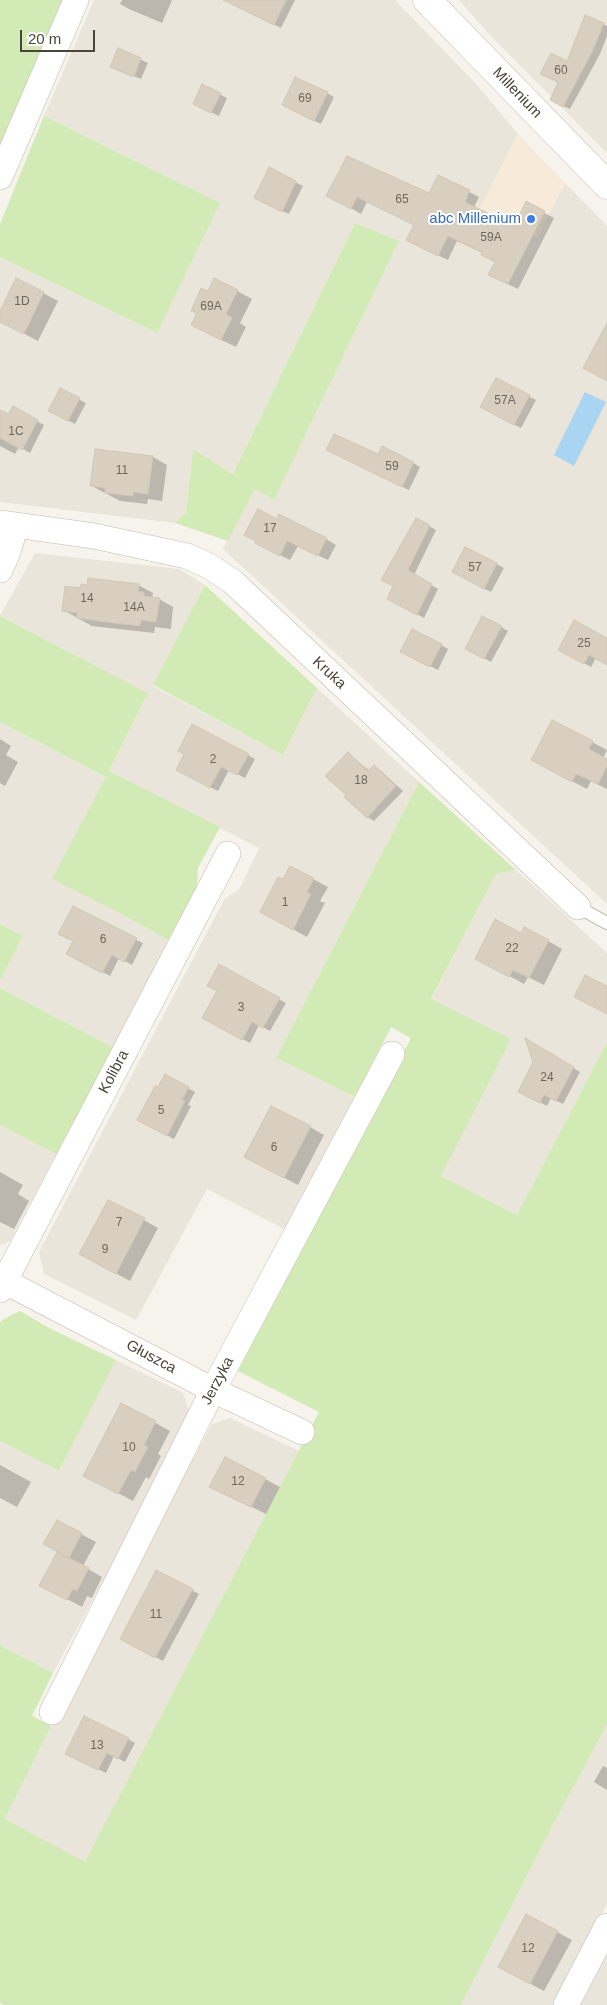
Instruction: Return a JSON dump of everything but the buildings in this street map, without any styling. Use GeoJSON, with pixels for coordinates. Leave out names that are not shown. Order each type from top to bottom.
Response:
{"type":"FeatureCollection","features":[{"type":"Feature","properties":{"kind":"street"},"geometry":{"type":"LineString","coordinates":[[0,178],[76,0]]}},
{"type":"Feature","properties":{"kind":"street","name":"Millenium"},"geometry":{"type":"LineString","coordinates":[[427,0],[607,186]]}},
{"type":"Feature","properties":{"kind":"street"},"geometry":{"type":"LineString","coordinates":[[0,570],[7,555],[8,524]]}},
{"type":"Feature","properties":{"kind":"street","name":"Kruka"},"geometry":{"type":"LineString","coordinates":[[8,524],[94,536],[188,556],[217,571],[233,582],[578,907]]}},
{"type":"Feature","properties":{"kind":"street","name":"Kolibra"},"geometry":{"type":"LineString","coordinates":[[2,1283],[228,854]]}},
{"type":"Feature","properties":{"kind":"street","name":"Jerzyka"},"geometry":{"type":"LineString","coordinates":[[52,1712],[214,1390],[392,1054]]}},
{"type":"Feature","properties":{"kind":"street","name":"Głuszca"},"geometry":{"type":"LineString","coordinates":[[2,1283],[214,1390],[302,1432]]}},
{"type":"Feature","properties":{"kind":"street"},"geometry":{"type":"LineString","coordinates":[[566,2005],[607,1926]]}},
{"type":"Feature","properties":{"kind":"lane","name":"Kruka"},"geometry":{"type":"LineString","coordinates":[[578,907],[607,923]]}},
{"type":"Feature","properties":{"kind":"shaded area"},"geometry":{"type":"Polygon","coordinates":[[[94,0],[395,0],[477,85],[518,134],[480,209],[500,219],[513,229],[526,201],[545,211],[533,235],[537,237],[565,183],[607,226],[607,904],[223,549],[256,488],[274,500],[399,241],[355,223],[233,474],[193,449],[186,513],[175,523],[0,502],[0,257],[157,333],[219,203],[44,116],[94,0]]]}},
{"type":"Feature","properties":{"kind":"shaded area"},"geometry":{"type":"Polygon","coordinates":[[[459,0],[607,0],[607,153],[488,33],[459,0]]]}},
{"type":"Feature","properties":{"kind":"shaded area"},"geometry":{"type":"Polygon","coordinates":[[[518,134],[565,183],[537,237],[533,236],[545,211],[526,201],[513,229],[500,219],[480,209],[518,134]]]}},
{"type":"Feature","properties":{"kind":"shaded area"},"geometry":{"type":"Polygon","coordinates":[[[35,553],[179,569],[205,585],[153,686],[283,755],[317,688],[419,782],[276,1058],[355,1097],[286,1230],[207,1189],[136,1320],[44,1274],[39,1252],[225,898],[239,890],[259,848],[109,771],[148,693],[0,616],[35,553]]]}},
{"type":"Feature","properties":{"kind":"shaded area"},"geometry":{"type":"Polygon","coordinates":[[[0,722],[106,777],[112,909],[168,940],[114,1048],[0,988],[0,981],[23,936],[0,924],[0,722]]]}},
{"type":"Feature","properties":{"kind":"shaded area"},"geometry":{"type":"Polygon","coordinates":[[[516,870],[607,953],[607,1042],[517,1215],[441,1176],[431,1000],[496,874],[516,870]]]}},
{"type":"Feature","properties":{"kind":"shaded area"},"geometry":{"type":"Polygon","coordinates":[[[0,1125],[56,1154],[10,1241],[0,1245],[0,1125]]]}},
{"type":"Feature","properties":{"kind":"shaded area"},"geometry":{"type":"Polygon","coordinates":[[[116,1360],[183,1393],[190,1414],[53,1673],[0,1645],[0,1441],[59,1471],[116,1360]]]}},
{"type":"Feature","properties":{"kind":"shaded area"},"geometry":{"type":"Polygon","coordinates":[[[230,1418],[299,1451],[85,1863],[5,1819],[51,1726],[212,1424],[230,1418]]]}},
{"type":"Feature","properties":{"kind":"shaded area"},"geometry":{"type":"Polygon","coordinates":[[[607,1725],[607,1904],[555,2005],[461,2005],[555,1821],[607,1725]]]}},
{"type":"Feature","properties":{"kind":"shaded area"},"geometry":{"type":"Polygon","coordinates":[[[607,1945],[607,2005],[576,2005],[607,1945]]]}},
{"type":"Feature","properties":{"kind":"green space"},"geometry":{"type":"Polygon","coordinates":[[[0,0],[63,0],[0,146],[0,0]]]}},
{"type":"Feature","properties":{"kind":"green space"},"geometry":{"type":"Polygon","coordinates":[[[44,116],[220,203],[157,333],[0,257],[0,224],[44,116]]]}},
{"type":"Feature","properties":{"kind":"green space"},"geometry":{"type":"Polygon","coordinates":[[[355,223],[399,241],[274,500],[255,489],[228,541],[175,523],[186,513],[193,449],[233,474],[355,223]]]}},
{"type":"Feature","properties":{"kind":"green space"},"geometry":{"type":"Polygon","coordinates":[[[205,585],[317,688],[283,755],[153,685],[205,585]]]}},
{"type":"Feature","properties":{"kind":"green space"},"geometry":{"type":"Polygon","coordinates":[[[0,616],[148,693],[109,771],[220,827],[198,868],[197,886],[168,940],[52,879],[106,777],[0,722],[0,616]]]}},
{"type":"Feature","properties":{"kind":"green space"},"geometry":{"type":"Polygon","coordinates":[[[419,782],[516,870],[496,874],[431,999],[511,1039],[441,1176],[517,1215],[607,1042],[607,1725],[555,1821],[461,2005],[4,2005],[0,2003],[0,1645],[53,1673],[32,1716],[51,1726],[5,1819],[85,1862],[319,1412],[238,1371],[411,1038],[391,1027],[355,1097],[276,1058],[419,782]]]}},
{"type":"Feature","properties":{"kind":"green space"},"geometry":{"type":"Polygon","coordinates":[[[0,924],[23,936],[0,981],[0,924]]]}},
{"type":"Feature","properties":{"kind":"green space"},"geometry":{"type":"Polygon","coordinates":[[[0,988],[114,1048],[56,1154],[0,1125],[0,988]]]}},
{"type":"Feature","properties":{"kind":"green space"},"geometry":{"type":"Polygon","coordinates":[[[20,1311],[51,1329],[116,1360],[59,1471],[0,1441],[0,1323],[2,1320],[20,1311]]]}},
{"type":"Feature","properties":{"kind":"water"},"geometry":{"type":"Polygon","coordinates":[[[585,392],[606,402],[574,466],[554,455],[585,392]]]}},
{"type":"Feature","properties":{"kind":"place","name":"abc Millenium"},"geometry":{"type":"Point","coordinates":[531,219]}}]}
